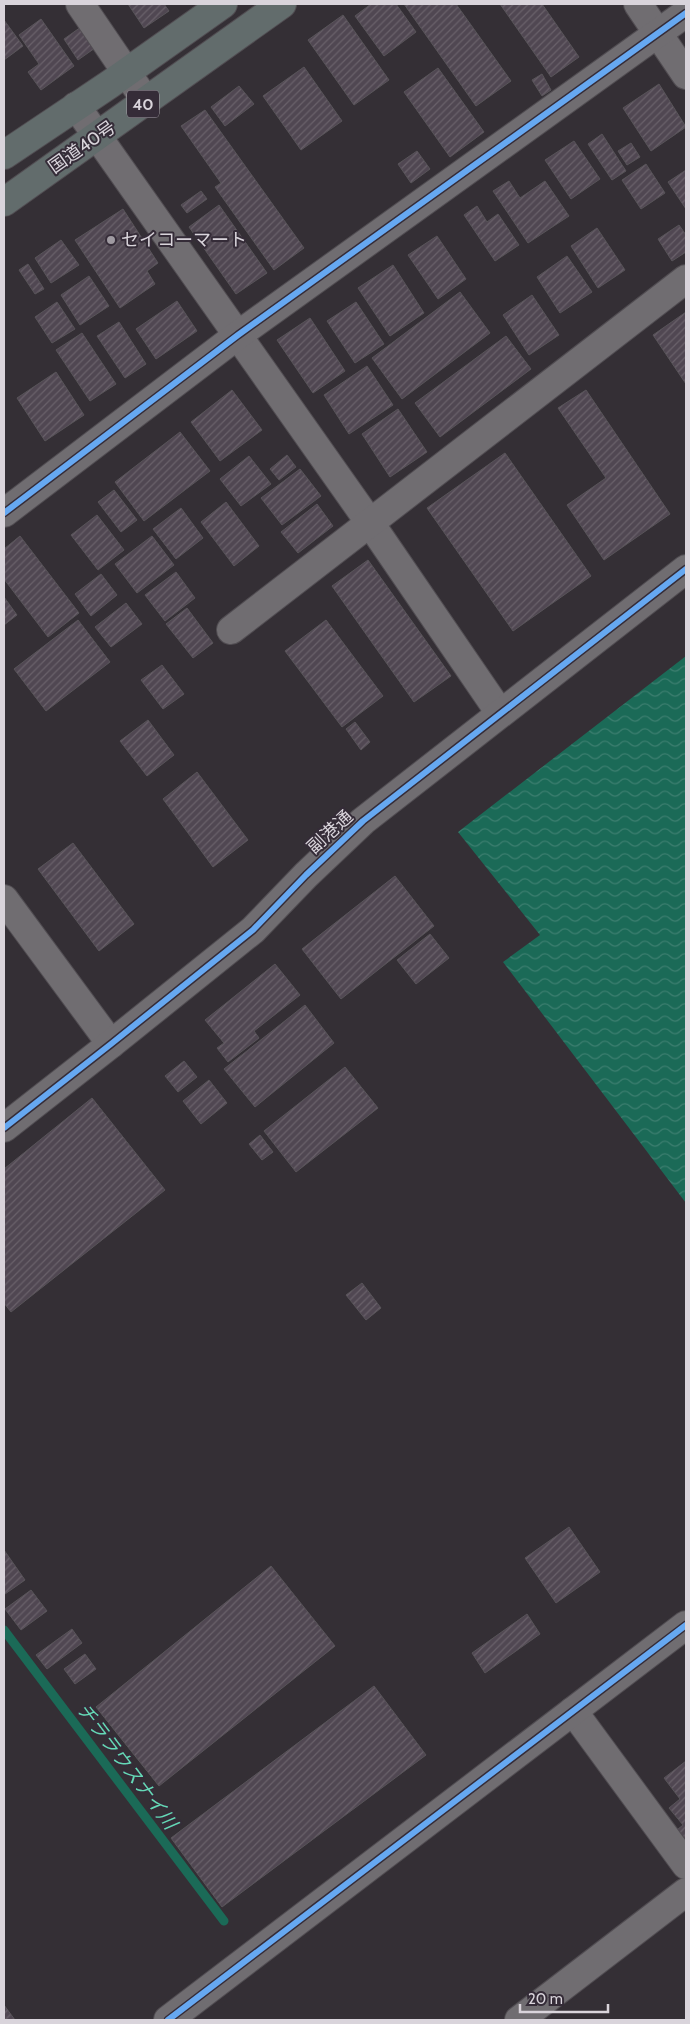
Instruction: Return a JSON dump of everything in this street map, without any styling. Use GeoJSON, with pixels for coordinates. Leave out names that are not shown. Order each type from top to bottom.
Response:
{"type":"FeatureCollection","features":[{"type":"Feature","properties":{"kind":"highway","name":"国道40号"},"geometry":{"type":"LineString","coordinates":[[4,155],[223,4]]}},
{"type":"Feature","properties":{"kind":"highway","name":"国道40号"},"geometry":{"type":"LineString","coordinates":[[4,202],[282,4]]}},
{"type":"Feature","properties":{"kind":"street"},"geometry":{"type":"LineString","coordinates":[[80,4],[146,101]]}},
{"type":"Feature","properties":{"kind":"street"},"geometry":{"type":"LineString","coordinates":[[638,4],[686,74]]}},
{"type":"Feature","properties":{"kind":"street"},"geometry":{"type":"LineString","coordinates":[[4,513],[238,335],[686,13]]}},
{"type":"Feature","properties":{"kind":"street"},"geometry":{"type":"LineString","coordinates":[[76,106],[370,523],[500,713]]}},
{"type":"Feature","properties":{"kind":"street"},"geometry":{"type":"LineString","coordinates":[[231,630],[686,279]]}},
{"type":"Feature","properties":{"kind":"street","name":"副港通"},"geometry":{"type":"LineString","coordinates":[[4,1128],[253,930],[306,875],[363,821],[686,569]]}},
{"type":"Feature","properties":{"kind":"street"},"geometry":{"type":"LineString","coordinates":[[4,899],[111,1044]]}},
{"type":"Feature","properties":{"kind":"street"},"geometry":{"type":"LineString","coordinates":[[168,2020],[686,1625]]}},
{"type":"Feature","properties":{"kind":"street"},"geometry":{"type":"LineString","coordinates":[[573,1711],[686,1865]]}},
{"type":"Feature","properties":{"kind":"street"},"geometry":{"type":"LineString","coordinates":[[519,2020],[686,1892]]}},
{"type":"Feature","properties":{"kind":"water"},"geometry":{"type":"Polygon","coordinates":[[[686,656],[686,1203],[503,962],[540,935],[458,832],[686,656]]]}},
{"type":"Feature","properties":{"kind":"building"},"geometry":{"type":"Polygon","coordinates":[[[128,4],[164,4],[169,11],[144,28],[128,4]]]}},
{"type":"Feature","properties":{"kind":"building"},"geometry":{"type":"Polygon","coordinates":[[[371,4],[396,4],[416,32],[384,56],[355,16],[371,4]]]}},
{"type":"Feature","properties":{"kind":"building"},"geometry":{"type":"Polygon","coordinates":[[[404,4],[456,4],[511,81],[476,106],[404,4]]]}},
{"type":"Feature","properties":{"kind":"building"},"geometry":{"type":"Polygon","coordinates":[[[500,4],[542,4],[579,57],[551,77],[500,4]]]}},
{"type":"Feature","properties":{"kind":"building"},"geometry":{"type":"Polygon","coordinates":[[[343,15],[389,80],[354,105],[308,40],[343,15]]]}},
{"type":"Feature","properties":{"kind":"building"},"geometry":{"type":"Polygon","coordinates":[[[41,19],[74,66],[41,90],[28,72],[39,64],[19,35],[41,19]]]}},
{"type":"Feature","properties":{"kind":"building"},"geometry":{"type":"Polygon","coordinates":[[[4,20],[23,46],[4,60],[4,20]]]}},
{"type":"Feature","properties":{"kind":"building"},"geometry":{"type":"Polygon","coordinates":[[[81,27],[95,48],[78,60],[64,39],[81,27]]]}},
{"type":"Feature","properties":{"kind":"building"},"geometry":{"type":"Polygon","coordinates":[[[304,67],[342,121],[301,150],[263,96],[304,67]]]}},
{"type":"Feature","properties":{"kind":"building"},"geometry":{"type":"Polygon","coordinates":[[[438,68],[484,132],[450,157],[404,92],[438,68]]]}},
{"type":"Feature","properties":{"kind":"building"},"geometry":{"type":"Polygon","coordinates":[[[542,74],[551,90],[542,96],[532,80],[542,74]]]}},
{"type":"Feature","properties":{"kind":"building"},"geometry":{"type":"Polygon","coordinates":[[[659,84],[686,127],[651,151],[623,108],[659,84]]]}},
{"type":"Feature","properties":{"kind":"building"},"geometry":{"type":"Polygon","coordinates":[[[239,86],[254,104],[225,126],[211,107],[239,86]]]}},
{"type":"Feature","properties":{"kind":"building"},"geometry":{"type":"Polygon","coordinates":[[[205,110],[304,248],[274,270],[215,187],[221,183],[181,126],[205,110]]]}},
{"type":"Feature","properties":{"kind":"building"},"geometry":{"type":"Polygon","coordinates":[[[602,134],[626,171],[612,180],[588,144],[602,134]]]}},
{"type":"Feature","properties":{"kind":"building"},"geometry":{"type":"Polygon","coordinates":[[[574,141],[600,179],[571,199],[545,160],[574,141]]]}},
{"type":"Feature","properties":{"kind":"building"},"geometry":{"type":"Polygon","coordinates":[[[631,143],[640,157],[627,165],[618,151],[631,143]]]}},
{"type":"Feature","properties":{"kind":"building"},"geometry":{"type":"Polygon","coordinates":[[[417,151],[430,169],[411,183],[398,164],[417,151]]]}},
{"type":"Feature","properties":{"kind":"building"},"geometry":{"type":"Polygon","coordinates":[[[646,164],[665,193],[641,209],[622,180],[646,164]]]}},
{"type":"Feature","properties":{"kind":"building"},"geometry":{"type":"Polygon","coordinates":[[[686,170],[686,209],[668,182],[686,170]]]}},
{"type":"Feature","properties":{"kind":"building"},"geometry":{"type":"Polygon","coordinates":[[[509,181],[520,198],[545,181],[569,216],[528,243],[493,191],[509,181]]]}},
{"type":"Feature","properties":{"kind":"building"},"geometry":{"type":"Polygon","coordinates":[[[201,191],[207,199],[187,213],[181,205],[201,191]]]}},
{"type":"Feature","properties":{"kind":"building"},"geometry":{"type":"Polygon","coordinates":[[[219,205],[267,273],[236,294],[189,227],[219,205]]]}},
{"type":"Feature","properties":{"kind":"building"},"geometry":{"type":"Polygon","coordinates":[[[477,206],[487,222],[498,214],[519,245],[495,261],[464,215],[477,206]]]}},
{"type":"Feature","properties":{"kind":"building"},"geometry":{"type":"Polygon","coordinates":[[[123,209],[158,263],[147,271],[155,284],[120,308],[75,240],[123,209]]]}},
{"type":"Feature","properties":{"kind":"building"},"geometry":{"type":"Polygon","coordinates":[[[679,225],[686,235],[686,252],[672,261],[658,239],[679,225]]]}},
{"type":"Feature","properties":{"kind":"building"},"geometry":{"type":"Polygon","coordinates":[[[597,228],[625,270],[598,288],[571,246],[597,228]]]}},
{"type":"Feature","properties":{"kind":"building"},"geometry":{"type":"Polygon","coordinates":[[[437,236],[466,279],[438,299],[408,255],[437,236]]]}},
{"type":"Feature","properties":{"kind":"building"},"geometry":{"type":"Polygon","coordinates":[[[61,240],[79,265],[51,283],[35,258],[61,240]]]}},
{"type":"Feature","properties":{"kind":"building"},"geometry":{"type":"Polygon","coordinates":[[[567,256],[592,292],[560,313],[537,277],[567,256]]]}},
{"type":"Feature","properties":{"kind":"building"},"geometry":{"type":"Polygon","coordinates":[[[28,264],[44,289],[35,294],[19,270],[28,264]]]}},
{"type":"Feature","properties":{"kind":"building"},"geometry":{"type":"Polygon","coordinates":[[[393,265],[424,313],[390,336],[358,288],[393,265]]]}},
{"type":"Feature","properties":{"kind":"building"},"geometry":{"type":"Polygon","coordinates":[[[89,276],[109,306],[80,325],[61,295],[89,276]]]}},
{"type":"Feature","properties":{"kind":"building"},"geometry":{"type":"Polygon","coordinates":[[[460,292],[490,333],[402,399],[372,358],[460,292]]]}},
{"type":"Feature","properties":{"kind":"building"},"geometry":{"type":"Polygon","coordinates":[[[532,295],[559,335],[529,355],[503,315],[532,295]]]}},
{"type":"Feature","properties":{"kind":"building"},"geometry":{"type":"Polygon","coordinates":[[[177,301],[197,331],[156,359],[136,329],[177,301]]]}},
{"type":"Feature","properties":{"kind":"building"},"geometry":{"type":"Polygon","coordinates":[[[57,302],[75,329],[52,343],[35,317],[57,302]]]}},
{"type":"Feature","properties":{"kind":"building"},"geometry":{"type":"Polygon","coordinates":[[[356,302],[384,344],[355,363],[327,321],[356,302]]]}},
{"type":"Feature","properties":{"kind":"building"},"geometry":{"type":"Polygon","coordinates":[[[686,312],[686,384],[653,335],[686,312]]]}},
{"type":"Feature","properties":{"kind":"building"},"geometry":{"type":"Polygon","coordinates":[[[310,318],[345,371],[313,393],[277,340],[310,318]]]}},
{"type":"Feature","properties":{"kind":"building"},"geometry":{"type":"Polygon","coordinates":[[[119,322],[146,364],[125,378],[97,336],[119,322]]]}},
{"type":"Feature","properties":{"kind":"building"},"geometry":{"type":"Polygon","coordinates":[[[82,333],[116,384],[90,401],[56,350],[82,333]]]}},
{"type":"Feature","properties":{"kind":"building"},"geometry":{"type":"Polygon","coordinates":[[[506,336],[531,369],[440,437],[415,403],[506,336]]]}},
{"type":"Feature","properties":{"kind":"building"},"geometry":{"type":"Polygon","coordinates":[[[367,366],[393,405],[349,434],[324,395],[367,366]]]}},
{"type":"Feature","properties":{"kind":"building"},"geometry":{"type":"Polygon","coordinates":[[[56,372],[84,415],[45,441],[17,398],[56,372]]]}},
{"type":"Feature","properties":{"kind":"building"},"geometry":{"type":"Polygon","coordinates":[[[232,390],[262,430],[220,461],[191,422],[232,390]]]}},
{"type":"Feature","properties":{"kind":"building"},"geometry":{"type":"Polygon","coordinates":[[[586,390],[670,514],[604,560],[567,505],[606,478],[558,408],[586,390]]]}},
{"type":"Feature","properties":{"kind":"building"},"geometry":{"type":"Polygon","coordinates":[[[398,409],[427,452],[390,477],[362,434],[398,409]]]}},
{"type":"Feature","properties":{"kind":"building"},"geometry":{"type":"Polygon","coordinates":[[[180,432],[210,471],[144,521],[115,482],[180,432]]]}},
{"type":"Feature","properties":{"kind":"building"},"geometry":{"type":"Polygon","coordinates":[[[505,453],[591,576],[513,631],[427,508],[505,453]]]}},
{"type":"Feature","properties":{"kind":"building"},"geometry":{"type":"Polygon","coordinates":[[[287,455],[296,467],[279,480],[270,469],[287,455]]]}},
{"type":"Feature","properties":{"kind":"building"},"geometry":{"type":"Polygon","coordinates":[[[249,456],[271,484],[241,506],[220,479],[249,456]]]}},
{"type":"Feature","properties":{"kind":"building"},"geometry":{"type":"Polygon","coordinates":[[[300,469],[321,496],[282,525],[261,498],[300,469]]]}},
{"type":"Feature","properties":{"kind":"building"},"geometry":{"type":"Polygon","coordinates":[[[114,490],[137,520],[121,532],[98,502],[114,490]]]}},
{"type":"Feature","properties":{"kind":"building"},"geometry":{"type":"Polygon","coordinates":[[[226,502],[259,546],[234,566],[201,522],[226,502]]]}},
{"type":"Feature","properties":{"kind":"building"},"geometry":{"type":"Polygon","coordinates":[[[317,504],[333,526],[298,553],[281,532],[317,504]]]}},
{"type":"Feature","properties":{"kind":"building"},"geometry":{"type":"Polygon","coordinates":[[[181,508],[203,538],[176,559],[153,529],[181,508]]]}},
{"type":"Feature","properties":{"kind":"building"},"geometry":{"type":"Polygon","coordinates":[[[97,515],[124,550],[98,570],[71,535],[97,515]]]}},
{"type":"Feature","properties":{"kind":"building"},"geometry":{"type":"Polygon","coordinates":[[[20,536],[79,613],[48,637],[4,579],[4,549],[20,536]]]}},
{"type":"Feature","properties":{"kind":"building"},"geometry":{"type":"Polygon","coordinates":[[[152,536],[174,565],[137,593],[115,564],[152,536]]]}},
{"type":"Feature","properties":{"kind":"building"},"geometry":{"type":"Polygon","coordinates":[[[368,560],[451,676],[414,702],[332,586],[368,560]]]}},
{"type":"Feature","properties":{"kind":"building"},"geometry":{"type":"Polygon","coordinates":[[[176,572],[195,598],[165,621],[145,595],[176,572]]]}},
{"type":"Feature","properties":{"kind":"building"},"geometry":{"type":"Polygon","coordinates":[[[101,574],[117,595],[91,616],[75,594],[101,574]]]}},
{"type":"Feature","properties":{"kind":"building"},"geometry":{"type":"Polygon","coordinates":[[[4,597],[17,615],[4,625],[4,597]]]}},
{"type":"Feature","properties":{"kind":"building"},"geometry":{"type":"Polygon","coordinates":[[[126,603],[142,624],[111,647],[95,627],[126,603]]]}},
{"type":"Feature","properties":{"kind":"building"},"geometry":{"type":"Polygon","coordinates":[[[187,608],[213,643],[193,658],[166,624],[187,608]]]}},
{"type":"Feature","properties":{"kind":"building"},"geometry":{"type":"Polygon","coordinates":[[[78,620],[110,662],[46,711],[14,669],[78,620]]]}},
{"type":"Feature","properties":{"kind":"building"},"geometry":{"type":"Polygon","coordinates":[[[326,620],[383,696],[342,727],[285,651],[326,620]]]}},
{"type":"Feature","properties":{"kind":"building"},"geometry":{"type":"Polygon","coordinates":[[[162,665],[184,694],[163,709],[141,680],[162,665]]]}},
{"type":"Feature","properties":{"kind":"building"},"geometry":{"type":"Polygon","coordinates":[[[148,720],[174,755],[147,776],[120,741],[148,720]]]}},
{"type":"Feature","properties":{"kind":"building"},"geometry":{"type":"Polygon","coordinates":[[[355,722],[370,742],[361,750],[346,729],[355,722]]]}},
{"type":"Feature","properties":{"kind":"building"},"geometry":{"type":"Polygon","coordinates":[[[197,772],[248,840],[213,867],[163,799],[197,772]]]}},
{"type":"Feature","properties":{"kind":"building"},"geometry":{"type":"Polygon","coordinates":[[[73,843],[134,924],[99,951],[38,869],[73,843]]]}},
{"type":"Feature","properties":{"kind":"building"},"geometry":{"type":"Polygon","coordinates":[[[395,876],[434,926],[341,999],[302,949],[395,876]]]}},
{"type":"Feature","properties":{"kind":"building"},"geometry":{"type":"Polygon","coordinates":[[[430,934],[449,958],[416,984],[397,960],[430,934]]]}},
{"type":"Feature","properties":{"kind":"building"},"geometry":{"type":"Polygon","coordinates":[[[275,964],[300,995],[254,1031],[259,1038],[228,1062],[217,1048],[224,1043],[205,1020],[275,964]]]}},
{"type":"Feature","properties":{"kind":"building"},"geometry":{"type":"Polygon","coordinates":[[[305,1005],[334,1043],[255,1107],[224,1069],[305,1005]]]}},
{"type":"Feature","properties":{"kind":"building"},"geometry":{"type":"Polygon","coordinates":[[[184,1061],[197,1077],[178,1092],[165,1076],[184,1061]]]}},
{"type":"Feature","properties":{"kind":"building"},"geometry":{"type":"Polygon","coordinates":[[[345,1067],[378,1108],[296,1172],[264,1131],[345,1067]]]}},
{"type":"Feature","properties":{"kind":"building"},"geometry":{"type":"Polygon","coordinates":[[[209,1080],[227,1103],[201,1124],[183,1101],[209,1080]]]}},
{"type":"Feature","properties":{"kind":"building"},"geometry":{"type":"Polygon","coordinates":[[[92,1098],[165,1190],[11,1312],[4,1303],[4,1169],[92,1098]]]}},
{"type":"Feature","properties":{"kind":"building"},"geometry":{"type":"Polygon","coordinates":[[[260,1135],[273,1152],[262,1160],[249,1144],[260,1135]]]}},
{"type":"Feature","properties":{"kind":"building"},"geometry":{"type":"Polygon","coordinates":[[[362,1283],[381,1308],[366,1320],[346,1295],[362,1283]]]}},
{"type":"Feature","properties":{"kind":"building"},"geometry":{"type":"Polygon","coordinates":[[[569,1527],[600,1572],[556,1603],[525,1558],[569,1527]]]}},
{"type":"Feature","properties":{"kind":"building"},"geometry":{"type":"Polygon","coordinates":[[[4,1550],[25,1580],[5,1594],[4,1591],[4,1550]]]}},
{"type":"Feature","properties":{"kind":"building"},"geometry":{"type":"Polygon","coordinates":[[[271,1566],[335,1646],[159,1786],[96,1707],[271,1566]]]}},
{"type":"Feature","properties":{"kind":"building"},"geometry":{"type":"Polygon","coordinates":[[[31,1590],[47,1611],[21,1630],[5,1609],[31,1590]]]}},
{"type":"Feature","properties":{"kind":"building"},"geometry":{"type":"Polygon","coordinates":[[[527,1614],[540,1634],[485,1673],[472,1653],[527,1614]]]}},
{"type":"Feature","properties":{"kind":"building"},"geometry":{"type":"Polygon","coordinates":[[[72,1629],[82,1643],[47,1669],[36,1655],[72,1629]]]}},
{"type":"Feature","properties":{"kind":"building"},"geometry":{"type":"Polygon","coordinates":[[[85,1654],[96,1669],[75,1684],[64,1669],[85,1654]]]}},
{"type":"Feature","properties":{"kind":"building"},"geometry":{"type":"Polygon","coordinates":[[[374,1686],[426,1755],[222,1907],[171,1838],[374,1686]]]}},
{"type":"Feature","properties":{"kind":"building"},"geometry":{"type":"Polygon","coordinates":[[[686,1761],[686,1852],[672,1834],[683,1825],[669,1808],[680,1799],[664,1778],[686,1761]]]}},
{"type":"Feature","properties":{"kind":"building"},"geometry":{"type":"Polygon","coordinates":[[[4,2005],[15,2020],[4,2020],[4,2005]]]}},
{"type":"Feature","properties":{"kind":"waterway","name":"チララウスナイ川"},"geometry":{"type":"LineString","coordinates":[[4,1630],[224,1921]]}},
{"type":"Feature","properties":{"kind":"cycle path"},"geometry":{"type":"LineString","coordinates":[[4,513],[238,335],[686,13]]}},
{"type":"Feature","properties":{"kind":"cycle path"},"geometry":{"type":"LineString","coordinates":[[4,1128],[253,930],[306,875],[363,821],[686,569]]}},
{"type":"Feature","properties":{"kind":"cycle path"},"geometry":{"type":"LineString","coordinates":[[168,2020],[686,1625]]}},
{"type":"Feature","properties":{"kind":"place","name":"セイコーマート"},"geometry":{"type":"Point","coordinates":[111,240]}}]}
